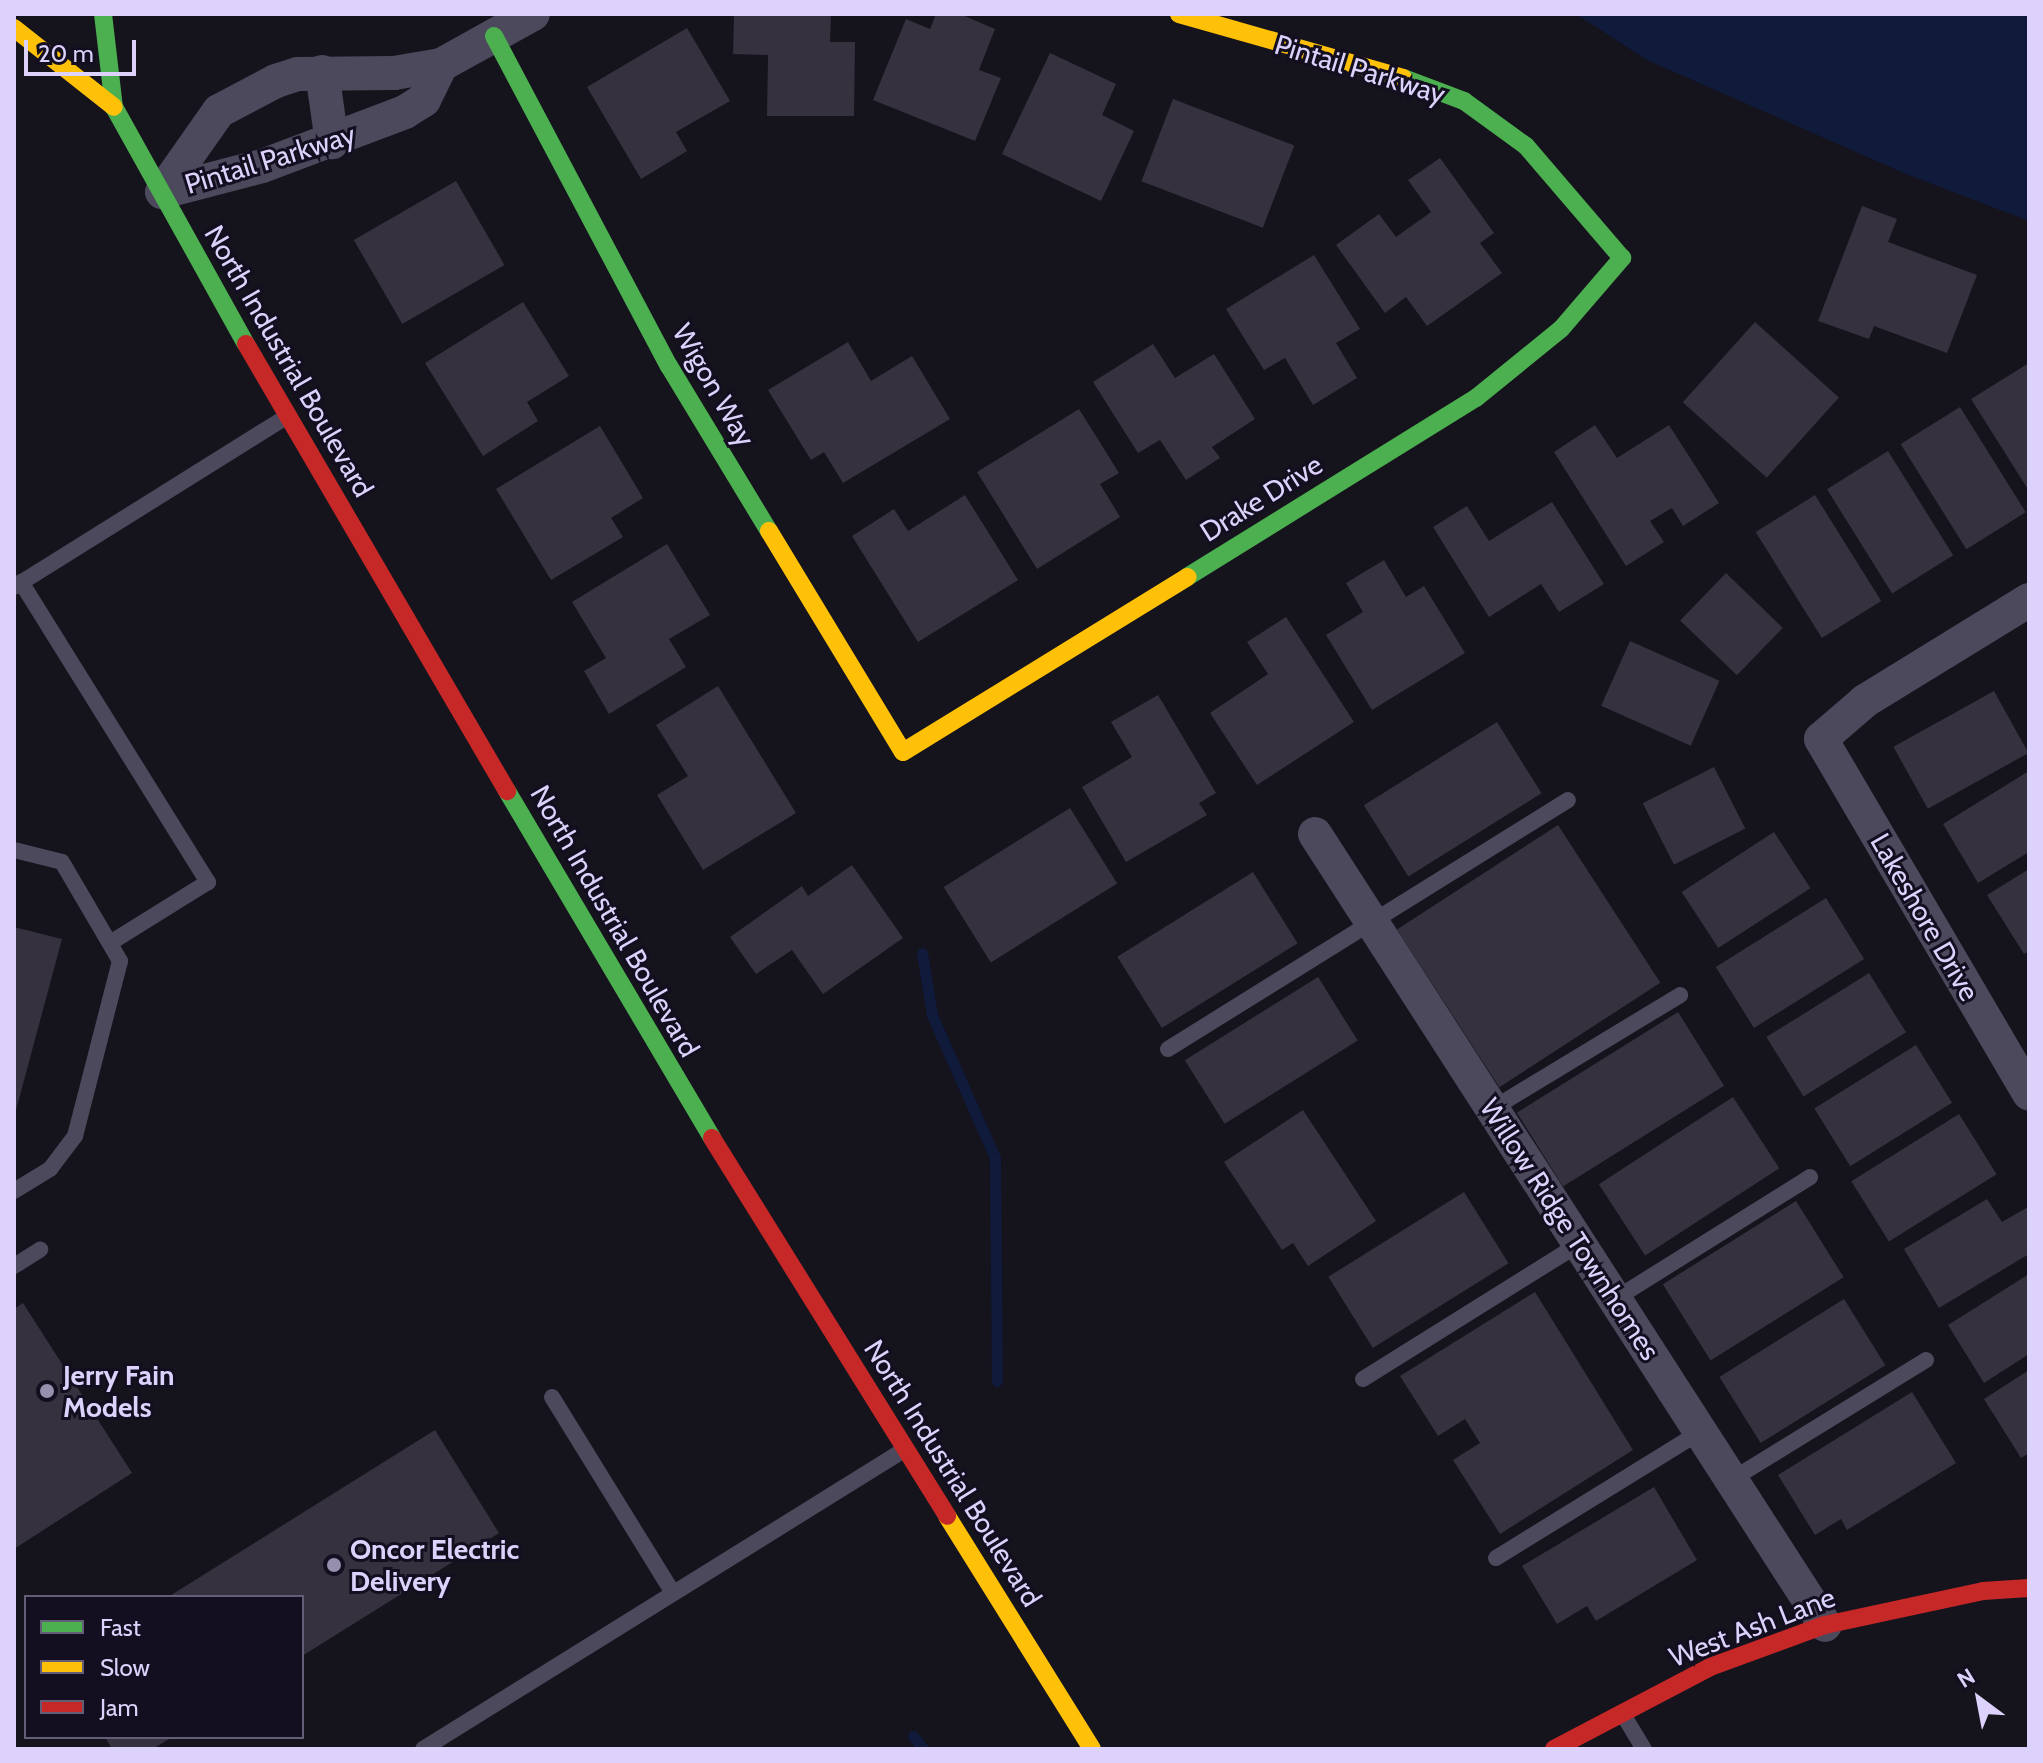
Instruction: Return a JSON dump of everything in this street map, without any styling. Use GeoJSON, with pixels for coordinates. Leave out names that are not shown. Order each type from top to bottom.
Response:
{"type":"FeatureCollection","features":[{"type":"Feature","properties":{"kind":"street","name":"North Industrial Boulevard"},"geometry":{"type":"LineString","coordinates":[[103,14],[114,107]]}},
{"type":"Feature","properties":{"kind":"street","name":"Pintail Parkway"},"geometry":{"type":"LineString","coordinates":[[162,192],[219,111],[276,81],[322,72],[394,73],[441,65],[533,14]]}},
{"type":"Feature","properties":{"kind":"street","name":"Pintail Parkway"},"geometry":{"type":"LineString","coordinates":[[1179,14],[1412,80],[1464,101],[1526,146],[1622,258]]}},
{"type":"Feature","properties":{"kind":"street","name":"North Industrial Boulevard"},"geometry":{"type":"LineString","coordinates":[[14,28],[114,107],[287,417],[690,1102],[1092,1749]]}},
{"type":"Feature","properties":{"kind":"street","name":"Wigon Way"},"geometry":{"type":"LineString","coordinates":[[494,36],[669,366],[903,752]]}},
{"type":"Feature","properties":{"kind":"street","name":"Pintail Parkway"},"geometry":{"type":"LineString","coordinates":[[162,192],[332,142],[424,100],[441,65]]}},
{"type":"Feature","properties":{"kind":"street"},"geometry":{"type":"LineString","coordinates":[[322,72],[332,142]]}},
{"type":"Feature","properties":{"kind":"street","name":"Drake Drive"},"geometry":{"type":"LineString","coordinates":[[903,752],[1476,398],[1561,329],[1622,258]]}},
{"type":"Feature","properties":{"kind":"street","name":"Lakeshore Drive"},"geometry":{"type":"LineString","coordinates":[[2029,600],[1865,701],[1821,739],[2029,1094]]}},
{"type":"Feature","properties":{"kind":"street","name":"Willow Ridge Townhomes"},"geometry":{"type":"LineString","coordinates":[[1315,834],[1825,1625]]}},
{"type":"Feature","properties":{"kind":"street","name":"West Ash Lane"},"geometry":{"type":"LineString","coordinates":[[1554,1749],[1710,1667],[1825,1625],[1983,1591],[2029,1588]]}},
{"type":"Feature","properties":{"kind":"lane"},"geometry":{"type":"LineString","coordinates":[[110,943],[208,882],[17,584],[287,417]]}},
{"type":"Feature","properties":{"kind":"lane"},"geometry":{"type":"LineString","coordinates":[[1168,1049],[1568,800]]}},
{"type":"Feature","properties":{"kind":"lane"},"geometry":{"type":"LineString","coordinates":[[14,850],[62,862],[120,961],[75,1136],[50,1169],[14,1191]]}},
{"type":"Feature","properties":{"kind":"lane"},"geometry":{"type":"LineString","coordinates":[[1492,1109],[1680,995]]}},
{"type":"Feature","properties":{"kind":"lane"},"geometry":{"type":"LineString","coordinates":[[1615,1299],[1810,1177]]}},
{"type":"Feature","properties":{"kind":"lane"},"geometry":{"type":"LineString","coordinates":[[1363,1379],[1579,1244]]}},
{"type":"Feature","properties":{"kind":"lane"},"geometry":{"type":"LineString","coordinates":[[14,1266],[40,1250]]}},
{"type":"Feature","properties":{"kind":"lane"},"geometry":{"type":"LineString","coordinates":[[1731,1480],[1926,1360]]}},
{"type":"Feature","properties":{"kind":"lane"},"geometry":{"type":"LineString","coordinates":[[552,1397],[673,1593]]}},
{"type":"Feature","properties":{"kind":"lane"},"geometry":{"type":"LineString","coordinates":[[1496,1558],[1700,1432]]}},
{"type":"Feature","properties":{"kind":"lane"},"geometry":{"type":"LineString","coordinates":[[423,1749],[905,1449]]}},
{"type":"Feature","properties":{"kind":"lane"},"geometry":{"type":"LineString","coordinates":[[1621,1712],[1644,1749]]}},
{"type":"Feature","properties":{"kind":"water"},"geometry":{"type":"Polygon","coordinates":[[[1576,14],[2029,14],[2029,221],[1906,174],[1647,60],[1576,14]]]}},
{"type":"Feature","properties":{"kind":"building"},"geometry":{"type":"Polygon","coordinates":[[[734,14],[831,14],[830,42],[855,42],[854,116],[767,116],[768,55],[733,54],[734,14]]]}},
{"type":"Feature","properties":{"kind":"building"},"geometry":{"type":"Polygon","coordinates":[[[936,14],[960,14],[995,29],[979,70],[1001,78],[975,141],[873,100],[906,19],[930,29],[936,14]]]}},
{"type":"Feature","properties":{"kind":"building"},"geometry":{"type":"Polygon","coordinates":[[[687,28],[730,101],[676,132],[687,151],[641,179],[587,87],[687,28]]]}},
{"type":"Feature","properties":{"kind":"building"},"geometry":{"type":"Polygon","coordinates":[[[1050,53],[1116,84],[1102,115],[1134,131],[1101,201],[1002,154],[1050,53]]]}},
{"type":"Feature","properties":{"kind":"building"},"geometry":{"type":"Polygon","coordinates":[[[1173,99],[1294,146],[1263,228],[1141,181],[1173,99]]]}},
{"type":"Feature","properties":{"kind":"building"},"geometry":{"type":"Polygon","coordinates":[[[1440,158],[1494,233],[1480,243],[1502,273],[1427,326],[1406,297],[1385,313],[1336,245],[1379,214],[1396,237],[1431,212],[1408,180],[1440,158]]]}},
{"type":"Feature","properties":{"kind":"building"},"geometry":{"type":"Polygon","coordinates":[[[456,181],[504,265],[402,324],[354,240],[456,181]]]}},
{"type":"Feature","properties":{"kind":"building"},"geometry":{"type":"Polygon","coordinates":[[[1862,206],[1897,219],[1888,242],[1977,275],[1947,353],[1874,326],[1869,339],[1818,321],[1862,206]]]}},
{"type":"Feature","properties":{"kind":"building"},"geometry":{"type":"Polygon","coordinates":[[[1314,255],[1360,329],[1336,343],[1357,378],[1313,405],[1285,358],[1264,370],[1226,309],[1314,255]]]}},
{"type":"Feature","properties":{"kind":"building"},"geometry":{"type":"Polygon","coordinates":[[[523,302],[569,376],[527,402],[538,421],[483,456],[425,363],[523,302]]]}},
{"type":"Feature","properties":{"kind":"building"},"geometry":{"type":"Polygon","coordinates":[[[1755,322],[1839,398],[1767,478],[1683,402],[1755,322]]]}},
{"type":"Feature","properties":{"kind":"building"},"geometry":{"type":"Polygon","coordinates":[[[848,342],[871,381],[912,356],[950,419],[843,483],[824,452],[811,460],[768,390],[848,342]]]}},
{"type":"Feature","properties":{"kind":"building"},"geometry":{"type":"Polygon","coordinates":[[[1153,344],[1175,378],[1214,354],[1255,419],[1212,447],[1220,458],[1186,480],[1160,440],[1138,453],[1093,382],[1153,344]]]}},
{"type":"Feature","properties":{"kind":"building"},"geometry":{"type":"Polygon","coordinates":[[[2029,363],[2029,491],[1971,399],[2029,363]]]}},
{"type":"Feature","properties":{"kind":"building"},"geometry":{"type":"Polygon","coordinates":[[[1960,407],[2026,512],[1966,549],[1901,444],[1960,407]]]}},
{"type":"Feature","properties":{"kind":"building"},"geometry":{"type":"Polygon","coordinates":[[[1079,409],[1119,473],[1100,484],[1120,517],[1037,569],[977,472],[1079,409]]]}},
{"type":"Feature","properties":{"kind":"building"},"geometry":{"type":"Polygon","coordinates":[[[1595,425],[1617,458],[1669,425],[1719,503],[1683,526],[1672,508],[1650,521],[1664,542],[1626,566],[1554,452],[1595,425]]]}},
{"type":"Feature","properties":{"kind":"building"},"geometry":{"type":"Polygon","coordinates":[[[600,426],[643,498],[611,518],[623,537],[551,580],[496,489],[600,426]]]}},
{"type":"Feature","properties":{"kind":"building"},"geometry":{"type":"Polygon","coordinates":[[[1888,451],[1953,555],[1892,593],[1827,489],[1888,451]]]}},
{"type":"Feature","properties":{"kind":"building"},"geometry":{"type":"Polygon","coordinates":[[[965,495],[1018,580],[918,642],[852,536],[894,509],[908,531],[965,495]]]}},
{"type":"Feature","properties":{"kind":"building"},"geometry":{"type":"Polygon","coordinates":[[[1815,495],[1881,601],[1822,638],[1756,532],[1815,495]]]}},
{"type":"Feature","properties":{"kind":"building"},"geometry":{"type":"Polygon","coordinates":[[[1552,502],[1604,584],[1559,612],[1541,584],[1489,617],[1433,527],[1467,506],[1489,541],[1552,502]]]}},
{"type":"Feature","properties":{"kind":"building"},"geometry":{"type":"Polygon","coordinates":[[[667,544],[710,615],[669,639],[686,667],[609,714],[584,671],[606,658],[572,602],[667,544]]]}},
{"type":"Feature","properties":{"kind":"building"},"geometry":{"type":"Polygon","coordinates":[[[1384,560],[1406,597],[1424,586],[1465,653],[1372,710],[1326,635],[1363,612],[1346,583],[1384,560]]]}},
{"type":"Feature","properties":{"kind":"building"},"geometry":{"type":"Polygon","coordinates":[[[1726,573],[1783,628],[1737,675],[1680,620],[1726,573]]]}},
{"type":"Feature","properties":{"kind":"building"},"geometry":{"type":"Polygon","coordinates":[[[1286,617],[1354,722],[1257,785],[1210,713],[1268,674],[1247,642],[1286,617]]]}},
{"type":"Feature","properties":{"kind":"building"},"geometry":{"type":"Polygon","coordinates":[[[1630,641],[1720,681],[1691,746],[1601,706],[1630,641]]]}},
{"type":"Feature","properties":{"kind":"building"},"geometry":{"type":"Polygon","coordinates":[[[718,686],[796,813],[703,870],[657,795],[688,776],[656,725],[718,686]]]}},
{"type":"Feature","properties":{"kind":"building"},"geometry":{"type":"Polygon","coordinates":[[[1994,691],[2028,753],[1928,809],[1893,747],[1994,691]]]}},
{"type":"Feature","properties":{"kind":"building"},"geometry":{"type":"Polygon","coordinates":[[[1158,695],[1216,793],[1199,803],[1207,815],[1126,862],[1082,787],[1132,757],[1111,722],[1158,695]]]}},
{"type":"Feature","properties":{"kind":"building"},"geometry":{"type":"Polygon","coordinates":[[[1497,722],[1542,793],[1408,876],[1364,805],[1497,722]]]}},
{"type":"Feature","properties":{"kind":"building"},"geometry":{"type":"Polygon","coordinates":[[[1714,767],[1745,828],[1674,865],[1643,803],[1714,767]]]}},
{"type":"Feature","properties":{"kind":"building"},"geometry":{"type":"Polygon","coordinates":[[[2029,771],[2029,852],[1978,883],[1943,824],[2029,771]]]}},
{"type":"Feature","properties":{"kind":"building"},"geometry":{"type":"Polygon","coordinates":[[[1070,808],[1117,883],[991,962],[944,887],[1070,808]]]}},
{"type":"Feature","properties":{"kind":"building"},"geometry":{"type":"Polygon","coordinates":[[[1558,825],[1660,983],[1499,1087],[1397,930],[1558,825]]]}},
{"type":"Feature","properties":{"kind":"building"},"geometry":{"type":"Polygon","coordinates":[[[1774,832],[1810,888],[1718,948],[1682,892],[1774,832]]]}},
{"type":"Feature","properties":{"kind":"building"},"geometry":{"type":"Polygon","coordinates":[[[852,865],[903,938],[823,994],[792,950],[756,974],[730,937],[802,886],[808,896],[852,865]]]}},
{"type":"Feature","properties":{"kind":"building"},"geometry":{"type":"Polygon","coordinates":[[[2029,869],[2029,951],[2024,954],[1987,895],[2029,869]]]}},
{"type":"Feature","properties":{"kind":"building"},"geometry":{"type":"Polygon","coordinates":[[[1253,872],[1298,943],[1162,1028],[1117,957],[1253,872]]]}},
{"type":"Feature","properties":{"kind":"building"},"geometry":{"type":"Polygon","coordinates":[[[1826,898],[1864,959],[1754,1028],[1716,967],[1826,898]]]}},
{"type":"Feature","properties":{"kind":"building"},"geometry":{"type":"Polygon","coordinates":[[[14,927],[62,939],[15,1114],[14,1114],[14,927]]]}},
{"type":"Feature","properties":{"kind":"building"},"geometry":{"type":"Polygon","coordinates":[[[1869,973],[1906,1032],[1803,1096],[1766,1037],[1869,973]]]}},
{"type":"Feature","properties":{"kind":"building"},"geometry":{"type":"Polygon","coordinates":[[[1318,977],[1358,1041],[1225,1124],[1185,1060],[1318,977]]]}},
{"type":"Feature","properties":{"kind":"building"},"geometry":{"type":"Polygon","coordinates":[[[1678,1012],[1724,1086],[1563,1186],[1517,1113],[1678,1012]]]}},
{"type":"Feature","properties":{"kind":"building"},"geometry":{"type":"Polygon","coordinates":[[[1916,1045],[1952,1103],[1850,1166],[1814,1109],[1916,1045]]]}},
{"type":"Feature","properties":{"kind":"building"},"geometry":{"type":"Polygon","coordinates":[[[1733,1097],[1779,1168],[1645,1255],[1599,1184],[1733,1097]]]}},
{"type":"Feature","properties":{"kind":"building"},"geometry":{"type":"Polygon","coordinates":[[[1303,1110],[1376,1221],[1308,1266],[1293,1243],[1282,1250],[1224,1162],[1303,1110]]]}},
{"type":"Feature","properties":{"kind":"building"},"geometry":{"type":"Polygon","coordinates":[[[1959,1114],[1997,1174],[1889,1242],[1851,1181],[1959,1114]]]}},
{"type":"Feature","properties":{"kind":"building"},"geometry":{"type":"Polygon","coordinates":[[[1464,1192],[1509,1263],[1373,1348],[1328,1277],[1464,1192]]]}},
{"type":"Feature","properties":{"kind":"building"},"geometry":{"type":"Polygon","coordinates":[[[1987,1199],[2002,1222],[2028,1207],[2029,1254],[1939,1308],[1904,1249],[1987,1199]]]}},
{"type":"Feature","properties":{"kind":"building"},"geometry":{"type":"Polygon","coordinates":[[[1796,1201],[1844,1277],[1711,1361],[1663,1284],[1796,1201]]]}},
{"type":"Feature","properties":{"kind":"building"},"geometry":{"type":"Polygon","coordinates":[[[2029,1274],[2029,1354],[1984,1383],[1948,1325],[2029,1274]]]}},
{"type":"Feature","properties":{"kind":"building"},"geometry":{"type":"Polygon","coordinates":[[[1535,1292],[1633,1450],[1500,1534],[1453,1460],[1480,1443],[1465,1419],[1438,1436],[1400,1376],[1535,1292]]]}},
{"type":"Feature","properties":{"kind":"building"},"geometry":{"type":"Polygon","coordinates":[[[1844,1299],[1885,1365],[1761,1443],[1719,1377],[1844,1299]]]}},
{"type":"Feature","properties":{"kind":"building","name":"Jerry Fain Models"},"geometry":{"type":"Polygon","coordinates":[[[23,1303],[132,1473],[14,1549],[14,1309],[23,1303]]]}},
{"type":"Feature","properties":{"kind":"building"},"geometry":{"type":"Polygon","coordinates":[[[2029,1370],[2029,1453],[2021,1458],[1984,1399],[2029,1370]]]}},
{"type":"Feature","properties":{"kind":"building"},"geometry":{"type":"Polygon","coordinates":[[[1912,1392],[1956,1463],[1847,1530],[1841,1519],[1815,1535],[1778,1475],[1912,1392]]]}},
{"type":"Feature","properties":{"kind":"building","name":"Oncor Electric Delivery"},"geometry":{"type":"Polygon","coordinates":[[[435,1430],[499,1533],[304,1655],[304,1595],[171,1595],[435,1430]]]}},
{"type":"Feature","properties":{"kind":"building"},"geometry":{"type":"Polygon","coordinates":[[[1654,1487],[1697,1560],[1596,1621],[1587,1606],[1557,1624],[1522,1566],[1654,1487]]]}},
{"type":"Feature","properties":{"kind":"building"},"geometry":{"type":"Polygon","coordinates":[[[106,1739],[169,1739],[153,1749],[112,1749],[106,1739]]]}},
{"type":"Feature","properties":{"kind":"waterway"},"geometry":{"type":"LineString","coordinates":[[922,953],[932,1015],[995,1158],[997,1381]]}},
{"type":"Feature","properties":{"kind":"waterway"},"geometry":{"type":"LineString","coordinates":[[913,1736],[923,1749]]}},
{"type":"Feature","properties":{"kind":"traffic: fast"},"geometry":{"type":"LineString","coordinates":[[103,14],[114,107],[246,344]]}},
{"type":"Feature","properties":{"kind":"traffic: fast"},"geometry":{"type":"LineString","coordinates":[[494,36],[669,366],[769,531]]}},
{"type":"Feature","properties":{"kind":"traffic: fast"},"geometry":{"type":"LineString","coordinates":[[1187,577],[1476,398],[1561,329],[1622,258],[1526,146],[1464,101],[1403,78]]}},
{"type":"Feature","properties":{"kind":"traffic: fast"},"geometry":{"type":"LineString","coordinates":[[507,791],[712,1138]]}},
{"type":"Feature","properties":{"kind":"traffic: slow"},"geometry":{"type":"LineString","coordinates":[[1179,14],[1403,78]]}},
{"type":"Feature","properties":{"kind":"traffic: slow"},"geometry":{"type":"LineString","coordinates":[[14,28],[114,107]]}},
{"type":"Feature","properties":{"kind":"traffic: slow"},"geometry":{"type":"LineString","coordinates":[[769,531],[903,752],[1187,577]]}},
{"type":"Feature","properties":{"kind":"traffic: slow"},"geometry":{"type":"LineString","coordinates":[[947,1516],[1092,1749]]}},
{"type":"Feature","properties":{"kind":"traffic: jam"},"geometry":{"type":"LineString","coordinates":[[246,344],[507,791]]}},
{"type":"Feature","properties":{"kind":"traffic: jam"},"geometry":{"type":"LineString","coordinates":[[712,1138],[947,1516]]}},
{"type":"Feature","properties":{"kind":"traffic: jam"},"geometry":{"type":"LineString","coordinates":[[1554,1749],[1710,1667],[1825,1625],[1983,1591],[2029,1588]]}},
{"type":"Feature","properties":{"kind":"place","name":"Jerry Fain Models"},"geometry":{"type":"Point","coordinates":[47,1391]}},
{"type":"Feature","properties":{"kind":"place","name":"Oncor Electric Delivery"},"geometry":{"type":"Point","coordinates":[334,1565]}}]}
